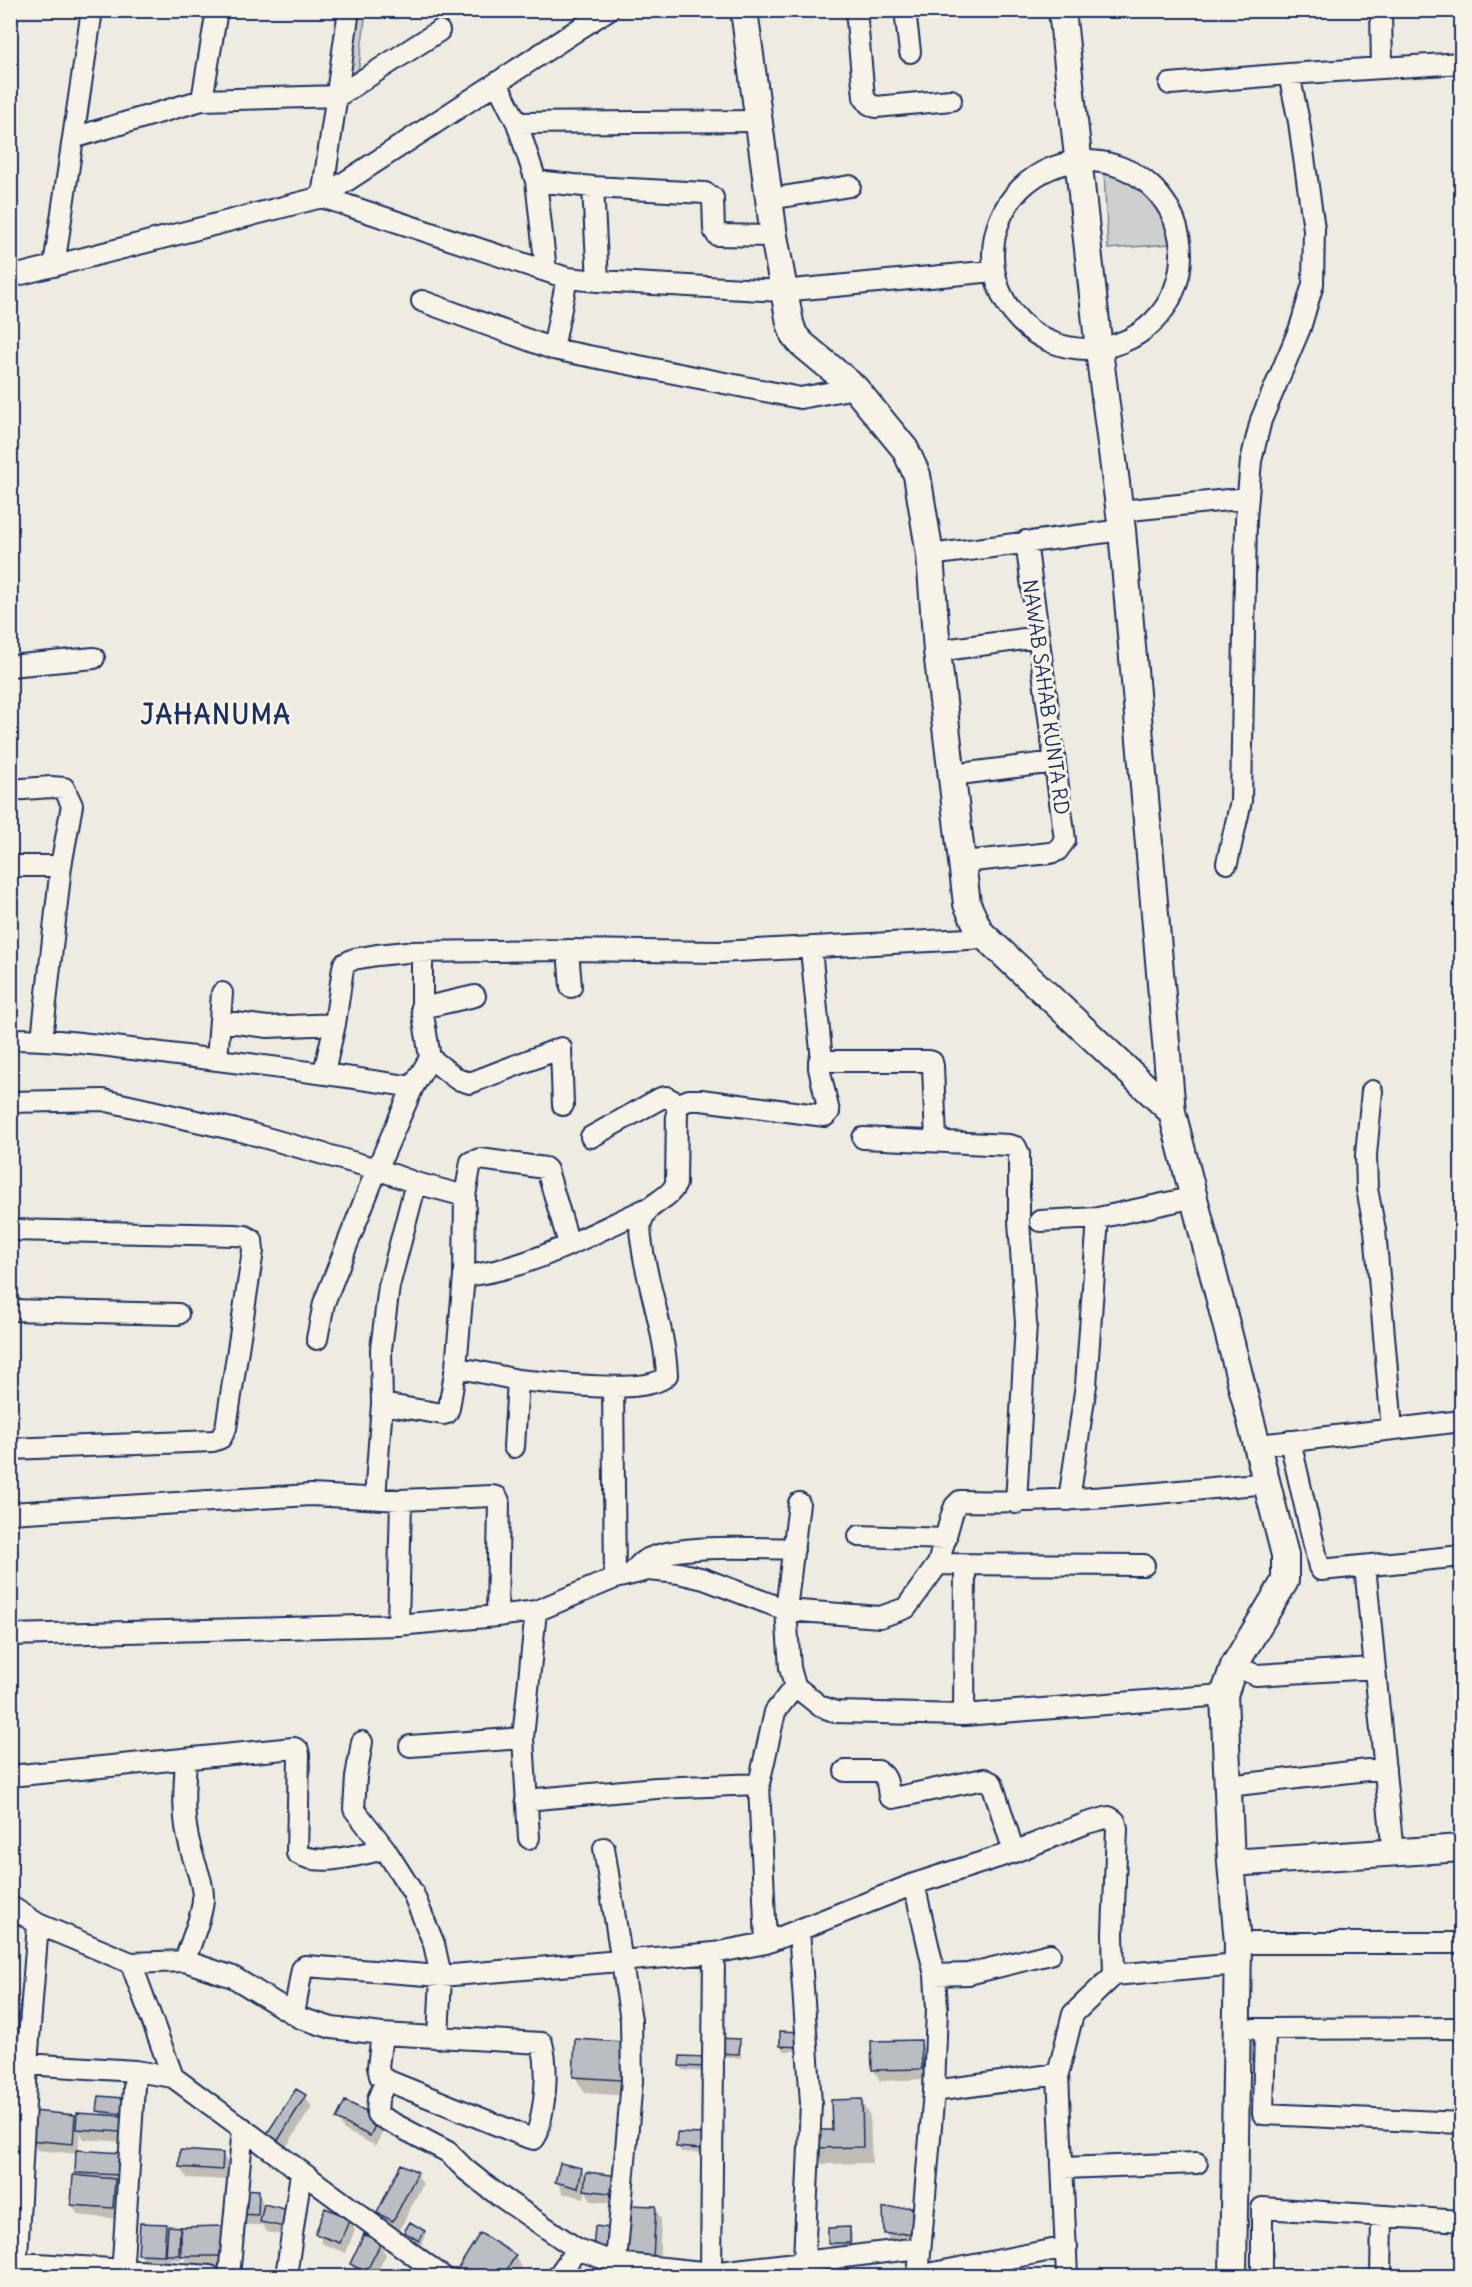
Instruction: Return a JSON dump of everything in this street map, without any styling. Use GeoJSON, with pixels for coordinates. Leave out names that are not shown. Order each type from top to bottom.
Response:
{"type":"FeatureCollection","features":[{"type":"Feature","properties":{"kind":"street"},"geometry":{"type":"LineString","coordinates":[[54,266],[92,10]]}},
{"type":"Feature","properties":{"kind":"street"},"geometry":{"type":"LineString","coordinates":[[202,100],[217,10]]}},
{"type":"Feature","properties":{"kind":"street"},"geometry":{"type":"LineString","coordinates":[[322,198],[349,10]]}},
{"type":"Feature","properties":{"kind":"street"},"geometry":{"type":"LineString","coordinates":[[10,277],[322,198],[608,10]]}},
{"type":"Feature","properties":{"kind":"street"},"geometry":{"type":"LineString","coordinates":[[744,10],[782,291],[790,323],[802,344],[855,388],[905,449],[916,475],[930,555],[937,651],[967,904],[976,927],[1172,1112]]}},
{"type":"Feature","properties":{"kind":"street"},"geometry":{"type":"LineString","coordinates":[[856,10],[864,98],[869,104],[876,107],[951,100]]}},
{"type":"Feature","properties":{"kind":"street"},"geometry":{"type":"LineString","coordinates":[[905,10],[910,52]]}},
{"type":"Feature","properties":{"kind":"street"},"geometry":{"type":"LineString","coordinates":[[1062,10],[1121,520],[1172,1112],[1259,1445],[1285,1555],[1285,1581],[1234,1666],[1224,1695],[1231,1863],[1238,1953],[1233,2277]]}},
{"type":"Feature","properties":{"kind":"street"},"geometry":{"type":"LineString","coordinates":[[1381,10],[1382,68]]}},
{"type":"Feature","properties":{"kind":"street"},"geometry":{"type":"LineString","coordinates":[[73,138],[202,100],[338,96],[439,31]]}},
{"type":"Feature","properties":{"kind":"street"},"geometry":{"type":"LineString","coordinates":[[1170,84],[1461,63]]}},
{"type":"Feature","properties":{"kind":"street"},"geometry":{"type":"LineString","coordinates":[[1227,863],[1240,801],[1248,498],[1251,461],[1261,420],[1300,328],[1313,284],[1314,229],[1299,122],[1289,74]]}},
{"type":"Feature","properties":{"kind":"street"},"geometry":{"type":"LineString","coordinates":[[497,83],[517,123],[536,181],[546,270]]}},
{"type":"Feature","properties":{"kind":"street"},"geometry":{"type":"LineString","coordinates":[[517,123],[758,122]]}},
{"type":"Feature","properties":{"kind":"street"},"geometry":{"type":"LineString","coordinates":[[1079,160],[1111,163],[1141,176],[1165,199],[1179,229],[1182,262],[1175,294],[1156,321],[1148,328],[1130,341],[1100,350],[1070,349],[1042,340],[1020,322],[1003,298],[994,271],[994,239],[1004,210],[1023,185],[1049,168],[1079,160]]}},
{"type":"Feature","properties":{"kind":"street"},"geometry":{"type":"LineString","coordinates":[[536,181],[593,187],[705,193],[713,198],[714,230],[717,235],[774,236]]}},
{"type":"Feature","properties":{"kind":"street"},"geometry":{"type":"LineString","coordinates":[[770,199],[850,186]]}},
{"type":"Feature","properties":{"kind":"street"},"geometry":{"type":"LineString","coordinates":[[593,187],[598,281]]}},
{"type":"Feature","properties":{"kind":"street"},"geometry":{"type":"LineString","coordinates":[[322,198],[567,278],[782,291],[994,271]]}},
{"type":"Feature","properties":{"kind":"street"},"geometry":{"type":"LineString","coordinates":[[552,349],[567,278]]}},
{"type":"Feature","properties":{"kind":"street"},"geometry":{"type":"LineString","coordinates":[[422,301],[552,349],[800,398],[855,388]]}},
{"type":"Feature","properties":{"kind":"street"},"geometry":{"type":"LineString","coordinates":[[930,555],[1026,541],[1121,520],[1248,498]]}},
{"type":"Feature","properties":{"kind":"street","name":"NAWAB SAHAB KUNTA RD"},"geometry":{"type":"LineString","coordinates":[[963,862],[1050,853],[1062,847],[1065,840],[1026,541]]}},
{"type":"Feature","properties":{"kind":"street"},"geometry":{"type":"LineString","coordinates":[[937,651],[1038,637]]}},
{"type":"Feature","properties":{"kind":"street"},"geometry":{"type":"LineString","coordinates":[[10,666],[94,658]]}},
{"type":"Feature","properties":{"kind":"street"},"geometry":{"type":"LineString","coordinates":[[952,776],[1055,762]]}},
{"type":"Feature","properties":{"kind":"street"},"geometry":{"type":"LineString","coordinates":[[10,790],[63,788],[72,805],[61,866],[42,1039]]}},
{"type":"Feature","properties":{"kind":"street"},"geometry":{"type":"LineString","coordinates":[[10,866],[61,866]]}},
{"type":"Feature","properties":{"kind":"street"},"geometry":{"type":"LineString","coordinates":[[324,1072],[344,964],[354,959],[422,952],[568,950],[719,952],[811,949],[987,938]]}},
{"type":"Feature","properties":{"kind":"street"},"geometry":{"type":"LineString","coordinates":[[811,949],[822,1061]]}},
{"type":"Feature","properties":{"kind":"street"},"geometry":{"type":"LineString","coordinates":[[568,950],[571,987]]}},
{"type":"Feature","properties":{"kind":"street"},"geometry":{"type":"LineString","coordinates":[[317,1339],[324,1303],[377,1169],[413,1087],[430,1058],[422,1008],[422,952]]}},
{"type":"Feature","properties":{"kind":"street"},"geometry":{"type":"LineString","coordinates":[[217,1060],[222,993]]}},
{"type":"Feature","properties":{"kind":"street"},"geometry":{"type":"LineString","coordinates":[[422,1008],[475,996]]}},
{"type":"Feature","properties":{"kind":"street"},"geometry":{"type":"LineString","coordinates":[[220,1021],[268,1027],[334,1024]]}},
{"type":"Feature","properties":{"kind":"street"},"geometry":{"type":"LineString","coordinates":[[10,1040],[42,1039],[324,1072],[413,1087]]}},
{"type":"Feature","properties":{"kind":"street"},"geometry":{"type":"LineString","coordinates":[[430,1058],[457,1079],[470,1083],[561,1048],[563,1105]]}},
{"type":"Feature","properties":{"kind":"street"},"geometry":{"type":"LineString","coordinates":[[464,1276],[490,1273],[524,1262],[646,1209],[672,1193],[676,1184],[677,1109],[679,1104],[689,1100],[701,1100],[825,1116],[828,1112],[819,1061],[932,1062],[936,1141]]}},
{"type":"Feature","properties":{"kind":"street"},"geometry":{"type":"LineString","coordinates":[[1372,1090],[1366,1155],[1368,1189],[1375,1230],[1392,1429]]}},
{"type":"Feature","properties":{"kind":"street"},"geometry":{"type":"LineString","coordinates":[[591,1137],[666,1096],[679,1104]]}},
{"type":"Feature","properties":{"kind":"street"},"geometry":{"type":"LineString","coordinates":[[10,1102],[103,1100],[245,1132],[465,1196]]}},
{"type":"Feature","properties":{"kind":"street"},"geometry":{"type":"LineString","coordinates":[[863,1138],[1009,1145],[1016,1147],[1019,1154],[1019,1221],[1026,1323],[1016,1503]]}},
{"type":"Feature","properties":{"kind":"street"},"geometry":{"type":"LineString","coordinates":[[382,1404],[447,1413],[456,1367],[464,1276],[465,1196],[471,1162],[475,1159],[548,1170],[569,1244]]}},
{"type":"Feature","properties":{"kind":"street"},"geometry":{"type":"LineString","coordinates":[[375,1498],[382,1404],[381,1349],[389,1286],[416,1183]]}},
{"type":"Feature","properties":{"kind":"street"},"geometry":{"type":"LineString","coordinates":[[1040,1221],[1098,1218],[1195,1197]]}},
{"type":"Feature","properties":{"kind":"street"},"geometry":{"type":"LineString","coordinates":[[456,1367],[518,1380],[613,1388],[663,1380],[667,1375],[663,1346],[640,1231],[640,1224],[646,1209]]}},
{"type":"Feature","properties":{"kind":"street"},"geometry":{"type":"LineString","coordinates":[[1069,1500],[1086,1385],[1098,1218]]}},
{"type":"Feature","properties":{"kind":"street"},"geometry":{"type":"LineString","coordinates":[[10,1230],[235,1235],[245,1236],[252,1240],[253,1251],[226,1428],[221,1438],[10,1449]]}},
{"type":"Feature","properties":{"kind":"street"},"geometry":{"type":"LineString","coordinates":[[10,1310],[178,1314]]}},
{"type":"Feature","properties":{"kind":"street"},"geometry":{"type":"LineString","coordinates":[[514,1447],[518,1380]]}},
{"type":"Feature","properties":{"kind":"street"},"geometry":{"type":"LineString","coordinates":[[613,1388],[623,1576]]}},
{"type":"Feature","properties":{"kind":"street"},"geometry":{"type":"LineString","coordinates":[[1259,1445],[1461,1421]]}},
{"type":"Feature","properties":{"kind":"street"},"geometry":{"type":"LineString","coordinates":[[1290,1441],[1321,1570],[1461,1556]]}},
{"type":"Feature","properties":{"kind":"street"},"geometry":{"type":"LineString","coordinates":[[10,1635],[398,1625],[497,1616],[536,1611],[623,1576],[648,1570],[680,1573],[704,1579],[786,1610],[880,1617],[906,1608],[938,1564],[955,1506],[960,1502],[1016,1503],[1069,1500],[1268,1483]]}},
{"type":"Feature","properties":{"kind":"street"},"geometry":{"type":"LineString","coordinates":[[10,1513],[311,1495],[401,1500],[497,1497],[499,1501],[497,1616]]}},
{"type":"Feature","properties":{"kind":"street"},"geometry":{"type":"LineString","coordinates":[[398,1625],[401,1500]]}},
{"type":"Feature","properties":{"kind":"street"},"geometry":{"type":"LineString","coordinates":[[800,1503],[786,1610],[790,1668],[795,1686],[820,1706],[836,1712],[964,1715],[1224,1695]]}},
{"type":"Feature","properties":{"kind":"street"},"geometry":{"type":"LineString","coordinates":[[860,1536],[946,1539]]}},
{"type":"Feature","properties":{"kind":"street"},"geometry":{"type":"LineString","coordinates":[[623,1576],[643,1562],[663,1554],[725,1548],[794,1549]]}},
{"type":"Feature","properties":{"kind":"street"},"geometry":{"type":"LineString","coordinates":[[938,1564],[1144,1565]]}},
{"type":"Feature","properties":{"kind":"street"},"geometry":{"type":"LineString","coordinates":[[964,1715],[965,1565]]}},
{"type":"Feature","properties":{"kind":"street"},"geometry":{"type":"LineString","coordinates":[[1365,1566],[1393,1854]]}},
{"type":"Feature","properties":{"kind":"street"},"geometry":{"type":"LineString","coordinates":[[529,1838],[523,1738],[536,1611]]}},
{"type":"Feature","properties":{"kind":"street"},"geometry":{"type":"LineString","coordinates":[[1234,1666],[1256,1675],[1376,1668]]}},
{"type":"Feature","properties":{"kind":"street"},"geometry":{"type":"LineString","coordinates":[[765,1943],[759,1784],[774,1712],[795,1686]]}},
{"type":"Feature","properties":{"kind":"street"},"geometry":{"type":"LineString","coordinates":[[410,1746],[523,1738]]}},
{"type":"Feature","properties":{"kind":"street"},"geometry":{"type":"LineString","coordinates":[[362,1742],[356,1777],[354,1809],[385,1849],[413,1893],[434,1944],[441,1976],[438,2038]]}},
{"type":"Feature","properties":{"kind":"street"},"geometry":{"type":"LineString","coordinates":[[10,1776],[294,1748],[298,1750],[297,1853],[302,1857],[335,1860],[385,1849]]}},
{"type":"Feature","properties":{"kind":"street"},"geometry":{"type":"LineString","coordinates":[[185,1961],[203,1902],[203,1890],[189,1846],[185,1820],[186,1760]]}},
{"type":"Feature","properties":{"kind":"street"},"geometry":{"type":"LineString","coordinates":[[1228,1786],[1385,1768]]}},
{"type":"Feature","properties":{"kind":"street"},"geometry":{"type":"LineString","coordinates":[[845,1771],[878,1771],[886,1777],[890,1796],[893,1798],[984,1779],[992,1783],[1014,1852]]}},
{"type":"Feature","properties":{"kind":"street"},"geometry":{"type":"LineString","coordinates":[[526,1800],[656,1788],[759,1784]]}},
{"type":"Feature","properties":{"kind":"street"},"geometry":{"type":"LineString","coordinates":[[294,2014],[302,1969],[305,1966],[441,1976],[714,1953],[765,1943],[914,1884],[1014,1852],[1103,1818],[1112,1818],[1117,1828],[1113,1934],[1114,1975]]}},
{"type":"Feature","properties":{"kind":"street"},"geometry":{"type":"LineString","coordinates":[[604,1848],[631,2020],[632,2081],[616,2263]]}},
{"type":"Feature","properties":{"kind":"street"},"geometry":{"type":"LineString","coordinates":[[1231,1863],[1461,1848]]}},
{"type":"Feature","properties":{"kind":"street"},"geometry":{"type":"LineString","coordinates":[[914,1884],[935,1975],[937,2008],[934,2091],[918,2276],[1067,2247]]}},
{"type":"Feature","properties":{"kind":"street"},"geometry":{"type":"LineString","coordinates":[[10,1906],[38,1924],[131,1963],[185,1961],[233,1977],[294,2014],[332,2028],[382,2034],[542,2043],[545,2064],[543,2100],[540,2124],[534,2139],[380,2076],[378,2067],[382,2034]]}},
{"type":"Feature","properties":{"kind":"street"},"geometry":{"type":"LineString","coordinates":[[38,1924],[19,2063],[14,2267],[210,2277]]}},
{"type":"Feature","properties":{"kind":"street"},"geometry":{"type":"LineString","coordinates":[[799,1930],[811,2103],[804,2260]]}},
{"type":"Feature","properties":{"kind":"street"},"geometry":{"type":"LineString","coordinates":[[1067,2277],[1058,2074],[1073,2014],[1114,1975],[1238,1953],[1461,1943]]}},
{"type":"Feature","properties":{"kind":"street"},"geometry":{"type":"LineString","coordinates":[[711,2273],[714,1953]]}},
{"type":"Feature","properties":{"kind":"street"},"geometry":{"type":"LineString","coordinates":[[935,1975],[968,1974],[1050,1954]]}},
{"type":"Feature","properties":{"kind":"street"},"geometry":{"type":"LineString","coordinates":[[131,1963],[173,2078]]}},
{"type":"Feature","properties":{"kind":"street"},"geometry":{"type":"LineString","coordinates":[[1237,2029],[1461,2028]]}},
{"type":"Feature","properties":{"kind":"street"},"geometry":{"type":"LineString","coordinates":[[1265,2029],[1263,2114],[1461,2123]]}},
{"type":"Feature","properties":{"kind":"street"},"geometry":{"type":"LineString","coordinates":[[19,2063],[135,2071],[173,2078],[442,2277]]}},
{"type":"Feature","properties":{"kind":"street"},"geometry":{"type":"LineString","coordinates":[[122,2273],[135,2071]]}},
{"type":"Feature","properties":{"kind":"street"},"geometry":{"type":"LineString","coordinates":[[934,2091],[1058,2074]]}},
{"type":"Feature","properties":{"kind":"street"},"geometry":{"type":"LineString","coordinates":[[386,2080],[376,2105],[379,2116],[448,2152],[494,2192],[577,2249],[616,2263],[711,2273],[919,2247]]}},
{"type":"Feature","properties":{"kind":"street"},"geometry":{"type":"LineString","coordinates":[[229,2277],[243,2128]]}},
{"type":"Feature","properties":{"kind":"street"},"geometry":{"type":"LineString","coordinates":[[1063,2168],[1197,2163]]}},
{"type":"Feature","properties":{"kind":"street"},"geometry":{"type":"LineString","coordinates":[[286,2277],[301,2173]]}},
{"type":"Feature","properties":{"kind":"street"},"geometry":{"type":"LineString","coordinates":[[1262,2277],[1262,2208],[1461,2221]]}},
{"type":"Feature","properties":{"kind":"street"},"geometry":{"type":"LineString","coordinates":[[1380,2277],[1382,2216]]}},
{"type":"Feature","properties":{"kind":"street"},"geometry":{"type":"LineString","coordinates":[[558,2277],[577,2249]]}},
{"type":"Feature","properties":{"kind":"shaded area"},"geometry":{"type":"Polygon","coordinates":[[[353,11],[366,11],[358,73],[343,83],[353,11]]]}},
{"type":"Feature","properties":{"kind":"shaded area"},"geometry":{"type":"Polygon","coordinates":[[[1104,170],[1130,178],[1159,205],[1170,244],[1108,249],[1104,170]]]}},
{"type":"Feature","properties":{"kind":"building"},"geometry":{"type":"Polygon","coordinates":[[[780,2031],[801,2032],[801,2047],[780,2046],[780,2031]]]}},
{"type":"Feature","properties":{"kind":"building"},"geometry":{"type":"Polygon","coordinates":[[[716,2038],[740,2039],[739,2054],[716,2053],[716,2038]]]}},
{"type":"Feature","properties":{"kind":"building"},"geometry":{"type":"Polygon","coordinates":[[[575,2039],[623,2042],[621,2080],[573,2077],[575,2039]]]}},
{"type":"Feature","properties":{"kind":"building"},"geometry":{"type":"Polygon","coordinates":[[[921,2040],[922,2069],[872,2070],[871,2041],[921,2040]]]}},
{"type":"Feature","properties":{"kind":"building"},"geometry":{"type":"Polygon","coordinates":[[[680,2056],[704,2057],[704,2067],[679,2066],[680,2056]]]}},
{"type":"Feature","properties":{"kind":"building"},"geometry":{"type":"Polygon","coordinates":[[[296,2089],[306,2095],[277,2142],[266,2135],[296,2089]]]}},
{"type":"Feature","properties":{"kind":"building"},"geometry":{"type":"Polygon","coordinates":[[[99,2096],[123,2098],[122,2114],[97,2111],[99,2096]]]}},
{"type":"Feature","properties":{"kind":"building"},"geometry":{"type":"Polygon","coordinates":[[[862,2099],[863,2147],[811,2148],[811,2130],[832,2130],[831,2100],[862,2099]]]}},
{"type":"Feature","properties":{"kind":"building"},"geometry":{"type":"Polygon","coordinates":[[[345,2101],[379,2117],[370,2136],[336,2119],[345,2101]]]}},
{"type":"Feature","properties":{"kind":"building"},"geometry":{"type":"Polygon","coordinates":[[[32,2111],[75,2115],[73,2144],[29,2140],[32,2111]]]}},
{"type":"Feature","properties":{"kind":"building"},"geometry":{"type":"Polygon","coordinates":[[[77,2113],[122,2116],[121,2132],[76,2129],[77,2113]]]}},
{"type":"Feature","properties":{"kind":"building"},"geometry":{"type":"Polygon","coordinates":[[[677,2133],[703,2134],[702,2149],[676,2147],[677,2133]]]}},
{"type":"Feature","properties":{"kind":"building"},"geometry":{"type":"Polygon","coordinates":[[[76,2150],[122,2153],[121,2175],[75,2173],[76,2150]]]}},
{"type":"Feature","properties":{"kind":"building"},"geometry":{"type":"Polygon","coordinates":[[[180,2150],[223,2153],[222,2170],[179,2167],[180,2150]]]}},
{"type":"Feature","properties":{"kind":"building"},"geometry":{"type":"Polygon","coordinates":[[[560,2163],[582,2168],[578,2188],[555,2182],[560,2163]]]}},
{"type":"Feature","properties":{"kind":"building"},"geometry":{"type":"Polygon","coordinates":[[[401,2164],[418,2172],[393,2221],[377,2213],[401,2164]]]}},
{"type":"Feature","properties":{"kind":"building"},"geometry":{"type":"Polygon","coordinates":[[[586,2172],[619,2176],[617,2194],[584,2190],[586,2172]]]}},
{"type":"Feature","properties":{"kind":"building"},"geometry":{"type":"Polygon","coordinates":[[[73,2175],[115,2179],[113,2208],[71,2205],[73,2175]]]}},
{"type":"Feature","properties":{"kind":"building"},"geometry":{"type":"Polygon","coordinates":[[[238,2189],[259,2190],[258,2215],[237,2214],[238,2189]]]}},
{"type":"Feature","properties":{"kind":"building"},"geometry":{"type":"Polygon","coordinates":[[[264,2204],[288,2210],[284,2227],[260,2222],[264,2204]]]}},
{"type":"Feature","properties":{"kind":"building"},"geometry":{"type":"Polygon","coordinates":[[[628,2205],[656,2206],[653,2258],[626,2257],[628,2205]]]}},
{"type":"Feature","properties":{"kind":"building"},"geometry":{"type":"Polygon","coordinates":[[[912,2207],[913,2233],[884,2234],[883,2208],[912,2207]]]}},
{"type":"Feature","properties":{"kind":"building"},"geometry":{"type":"Polygon","coordinates":[[[325,2208],[350,2218],[340,2243],[315,2234],[325,2208]]]}},
{"type":"Feature","properties":{"kind":"building"},"geometry":{"type":"Polygon","coordinates":[[[410,2222],[425,2231],[419,2241],[404,2232],[410,2222]]]}},
{"type":"Feature","properties":{"kind":"building"},"geometry":{"type":"Polygon","coordinates":[[[140,2223],[166,2224],[164,2255],[138,2254],[140,2223]]]}},
{"type":"Feature","properties":{"kind":"building"},"geometry":{"type":"Polygon","coordinates":[[[168,2226],[180,2227],[179,2255],[166,2255],[168,2226]]]}},
{"type":"Feature","properties":{"kind":"building"},"geometry":{"type":"Polygon","coordinates":[[[223,2226],[223,2256],[181,2256],[181,2227],[223,2226]]]}},
{"type":"Feature","properties":{"kind":"building"},"geometry":{"type":"Polygon","coordinates":[[[595,2226],[617,2229],[614,2253],[593,2250],[595,2226]]]}},
{"type":"Feature","properties":{"kind":"building"},"geometry":{"type":"Polygon","coordinates":[[[850,2227],[850,2243],[828,2243],[828,2228],[850,2227]]]}},
{"type":"Feature","properties":{"kind":"building"},"geometry":{"type":"Polygon","coordinates":[[[480,2233],[516,2255],[503,2276],[468,2276],[457,2270],[480,2233]]]}},
{"type":"Feature","properties":{"kind":"building"},"geometry":{"type":"Polygon","coordinates":[[[364,2234],[381,2243],[366,2272],[350,2264],[364,2234]]]}},
{"type":"Feature","properties":{"kind":"building"},"geometry":{"type":"Polygon","coordinates":[[[820,2263],[821,2276],[728,2276],[820,2263]]]}},
{"type":"Feature","properties":{"kind":"district","name":"JAHANUMA"},"geometry":{"type":"Point","coordinates":[216,715]}}]}
